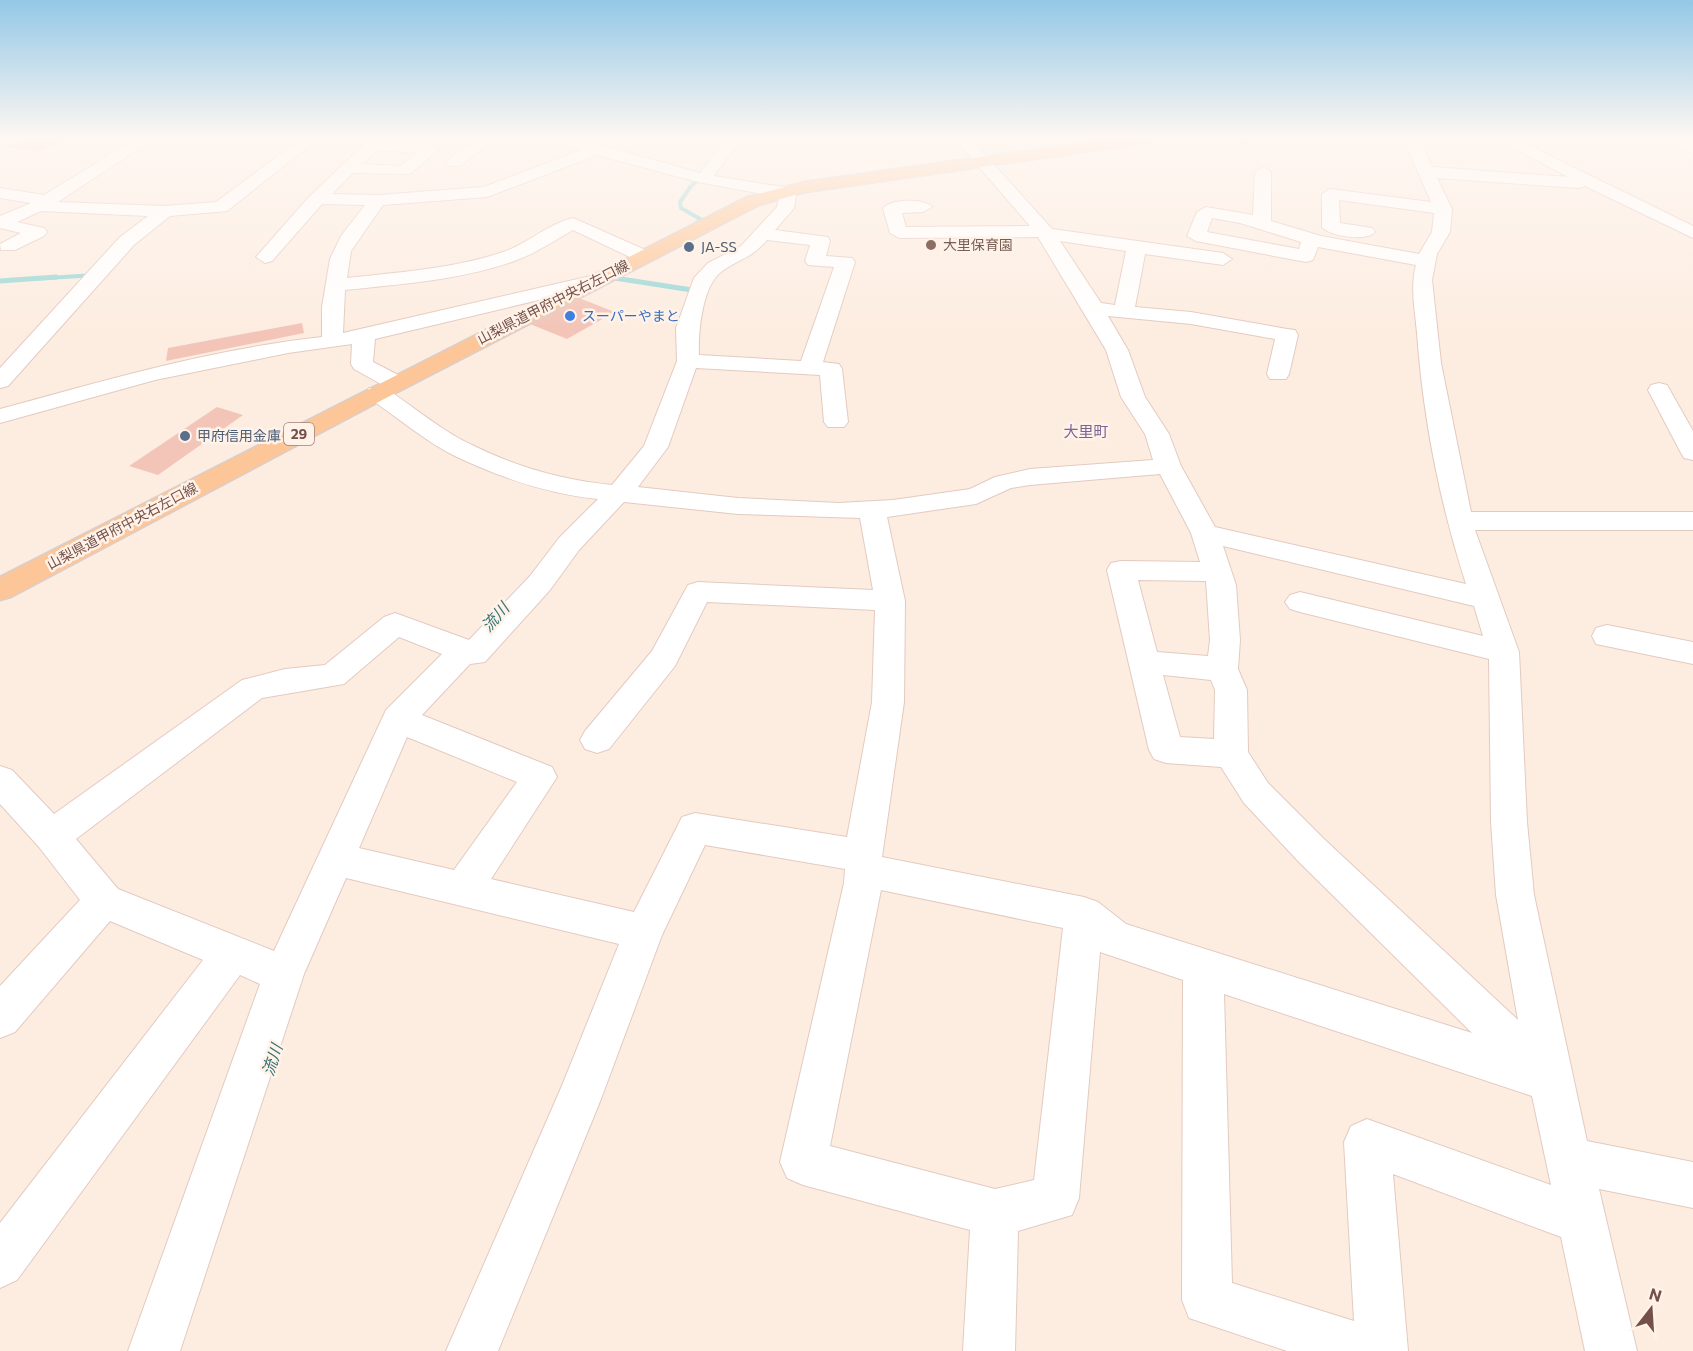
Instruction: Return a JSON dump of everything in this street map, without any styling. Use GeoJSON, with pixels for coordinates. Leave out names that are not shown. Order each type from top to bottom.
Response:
{"type":"FeatureCollection","features":[{"type":"Feature","properties":{"kind":"main road","name":"山梨県道甲府中央右左口線"},"geometry":{"type":"LineString","coordinates":[[0,590],[603,277],[639,254],[753,201]]}},
{"type":"Feature","properties":{"kind":"street"},"geometry":{"type":"LineString","coordinates":[[35,201],[165,212],[222,207],[230,201]]}},
{"type":"Feature","properties":{"kind":"street"},"geometry":{"type":"LineString","coordinates":[[0,223],[46,201]]}},
{"type":"Feature","properties":{"kind":"street"},"geometry":{"type":"LineString","coordinates":[[265,256],[315,201]]}},
{"type":"Feature","properties":{"kind":"street"},"geometry":{"type":"LineString","coordinates":[[333,342],[330,313],[340,269],[339,261],[347,243],[377,201]]}},
{"type":"Feature","properties":{"kind":"street"},"geometry":{"type":"LineString","coordinates":[[52,836],[253,688],[285,681],[333,676],[395,624],[474,654],[540,583],[569,544],[618,494],[656,447],[688,361],[687,328],[704,278],[715,267],[748,250],[785,208],[785,201]]}},
{"type":"Feature","properties":{"kind":"street"},"geometry":{"type":"LineString","coordinates":[[1017,201],[1045,232],[1095,309],[1117,350],[1133,397],[1157,434],[1168,466],[1205,533],[1222,585],[1225,640],[1222,669],[1231,690],[1231,754],[1256,794],[1311,850],[1551,1080]]}},
{"type":"Feature","properties":{"kind":"street"},"geometry":{"type":"LineString","coordinates":[[1262,201],[1262,224]]}},
{"type":"Feature","properties":{"kind":"street"},"geometry":{"type":"LineString","coordinates":[[1330,201],[1330,227],[1389,236]]}},
{"type":"Feature","properties":{"kind":"street"},"geometry":{"type":"LineString","coordinates":[[1383,201],[1443,209]]}},
{"type":"Feature","properties":{"kind":"street"},"geometry":{"type":"LineString","coordinates":[[1440,201],[1443,209],[1441,232],[1424,248],[1422,280],[1430,363],[1460,521],[1504,652],[1509,822],[1515,895],[1551,1080],[1611,1351]]}},
{"type":"Feature","properties":{"kind":"street"},"geometry":{"type":"LineString","coordinates":[[1629,201],[1693,233]]}},
{"type":"Feature","properties":{"kind":"street"},"geometry":{"type":"LineString","coordinates":[[923,207],[892,208],[899,233],[1045,232],[1310,274]]}},
{"type":"Feature","properties":{"kind":"street"},"geometry":{"type":"LineString","coordinates":[[0,381],[127,242],[165,212]]}},
{"type":"Feature","properties":{"kind":"street"},"geometry":{"type":"LineString","coordinates":[[1311,239],[1306,256],[1196,236],[1206,212],[1262,224],[1311,239],[1424,248]]}},
{"type":"Feature","properties":{"kind":"street"},"geometry":{"type":"LineString","coordinates":[[0,223],[38,232],[8,246]]}},
{"type":"Feature","properties":{"kind":"street"},"geometry":{"type":"LineString","coordinates":[[335,285],[427,274],[489,262],[511,255],[573,223],[639,254]]}},
{"type":"Feature","properties":{"kind":"street"},"geometry":{"type":"LineString","coordinates":[[762,234],[821,241],[815,261],[845,262],[810,368]]}},
{"type":"Feature","properties":{"kind":"street"},"geometry":{"type":"LineString","coordinates":[[1124,312],[1137,245]]}},
{"type":"Feature","properties":{"kind":"street"},"geometry":{"type":"LineString","coordinates":[[0,416],[152,374],[288,347],[333,342],[603,277]]}},
{"type":"Feature","properties":{"kind":"street"},"geometry":{"type":"LineString","coordinates":[[1095,309],[1191,318],[1287,335],[1278,374]]}},
{"type":"Feature","properties":{"kind":"street"},"geometry":{"type":"LineString","coordinates":[[365,335],[361,353],[362,364],[374,373],[386,388],[464,451],[496,465],[568,488],[738,506],[839,511],[934,504],[976,496],[1004,482],[1030,477],[1168,466]]}},
{"type":"Feature","properties":{"kind":"street"},"geometry":{"type":"LineString","coordinates":[[688,361],[831,369],[836,422]]}},
{"type":"Feature","properties":{"kind":"street"},"geometry":{"type":"LineString","coordinates":[[1659,390],[1693,453]]}},
{"type":"Feature","properties":{"kind":"street"},"geometry":{"type":"LineString","coordinates":[[872,509],[890,601],[888,702],[864,863],[829,1051],[802,1162],[995,1214],[1055,1198],[1084,915]]}},
{"type":"Feature","properties":{"kind":"street"},"geometry":{"type":"LineString","coordinates":[[1460,521],[1693,521]]}},
{"type":"Feature","properties":{"kind":"street"},"geometry":{"type":"LineString","coordinates":[[1205,533],[1486,599]]}},
{"type":"Feature","properties":{"kind":"street"},"geometry":{"type":"LineString","coordinates":[[1218,572],[1121,570],[1166,750],[1231,754]]}},
{"type":"Feature","properties":{"kind":"street"},"geometry":{"type":"LineString","coordinates":[[597,740],[664,658],[698,592],[890,601]]}},
{"type":"Feature","properties":{"kind":"street"},"geometry":{"type":"LineString","coordinates":[[1300,602],[1504,652]]}},
{"type":"Feature","properties":{"kind":"street"},"geometry":{"type":"LineString","coordinates":[[1607,636],[1693,653]]}},
{"type":"Feature","properties":{"kind":"street"},"geometry":{"type":"LineString","coordinates":[[154,1351],[284,974],[398,719],[465,651]]}},
{"type":"Feature","properties":{"kind":"street"},"geometry":{"type":"LineString","coordinates":[[1143,662],[1222,669]]}},
{"type":"Feature","properties":{"kind":"street"},"geometry":{"type":"LineString","coordinates":[[398,719],[540,777],[463,888]]}},
{"type":"Feature","properties":{"kind":"street"},"geometry":{"type":"LineString","coordinates":[[0,780],[52,836],[104,901],[284,974]]}},
{"type":"Feature","properties":{"kind":"street"},"geometry":{"type":"LineString","coordinates":[[472,1351],[579,1099],[644,932],[695,828],[864,863],[1084,915],[1114,939],[1551,1080]]}},
{"type":"Feature","properties":{"kind":"street"},"geometry":{"type":"LineString","coordinates":[[336,859],[644,932]]}},
{"type":"Feature","properties":{"kind":"street"},"geometry":{"type":"LineString","coordinates":[[0,1017],[104,901]]}},
{"type":"Feature","properties":{"kind":"street"},"geometry":{"type":"LineString","coordinates":[[0,1263],[232,953]]}},
{"type":"Feature","properties":{"kind":"street"},"geometry":{"type":"LineString","coordinates":[[1203,968],[1207,1300],[1368,1351]]}},
{"type":"Feature","properties":{"kind":"street"},"geometry":{"type":"LineString","coordinates":[[1382,1351],[1367,1142],[1581,1220]]}},
{"type":"Feature","properties":{"kind":"street"},"geometry":{"type":"LineString","coordinates":[[1568,1160],[1693,1185]]}},
{"type":"Feature","properties":{"kind":"street"},"geometry":{"type":"LineString","coordinates":[[989,1351],[995,1214]]}},
{"type":"Feature","properties":{"kind":"building"},"geometry":{"type":"Polygon","coordinates":[[[579,298],[615,312],[567,339],[530,324],[579,298]]]}},
{"type":"Feature","properties":{"kind":"building"},"geometry":{"type":"Polygon","coordinates":[[[302,323],[304,333],[166,361],[168,348],[302,323]]]}},
{"type":"Feature","properties":{"kind":"building"},"geometry":{"type":"Polygon","coordinates":[[[217,407],[243,415],[158,475],[129,466],[217,407]]]}},
{"type":"Feature","properties":{"kind":"waterway","name":"流川"},"geometry":{"type":"LineString","coordinates":[[681,201],[681,208],[702,220],[696,223]]}},
{"type":"Feature","properties":{"kind":"waterway"},"geometry":{"type":"LineString","coordinates":[[32,279],[95,275]]}},
{"type":"Feature","properties":{"kind":"waterway"},"geometry":{"type":"LineString","coordinates":[[0,281],[56,277]]}},
{"type":"Feature","properties":{"kind":"waterway","name":"流川"},"geometry":{"type":"LineString","coordinates":[[608,277],[692,290],[690,295]]}},
{"type":"Feature","properties":{"kind":"place","name":"大里保育園"},"geometry":{"type":"Point","coordinates":[931,245]}},
{"type":"Feature","properties":{"kind":"place","name":"JA-SS"},"geometry":{"type":"Point","coordinates":[689,247]}},
{"type":"Feature","properties":{"kind":"place","name":"スーパーやまと"},"geometry":{"type":"Point","coordinates":[570,316]}},
{"type":"Feature","properties":{"kind":"place","name":"甲府信用金庫"},"geometry":{"type":"Point","coordinates":[185,436]}},
{"type":"Feature","properties":{"kind":"district","name":"大里町"},"geometry":{"type":"Point","coordinates":[1086,432]}}]}
